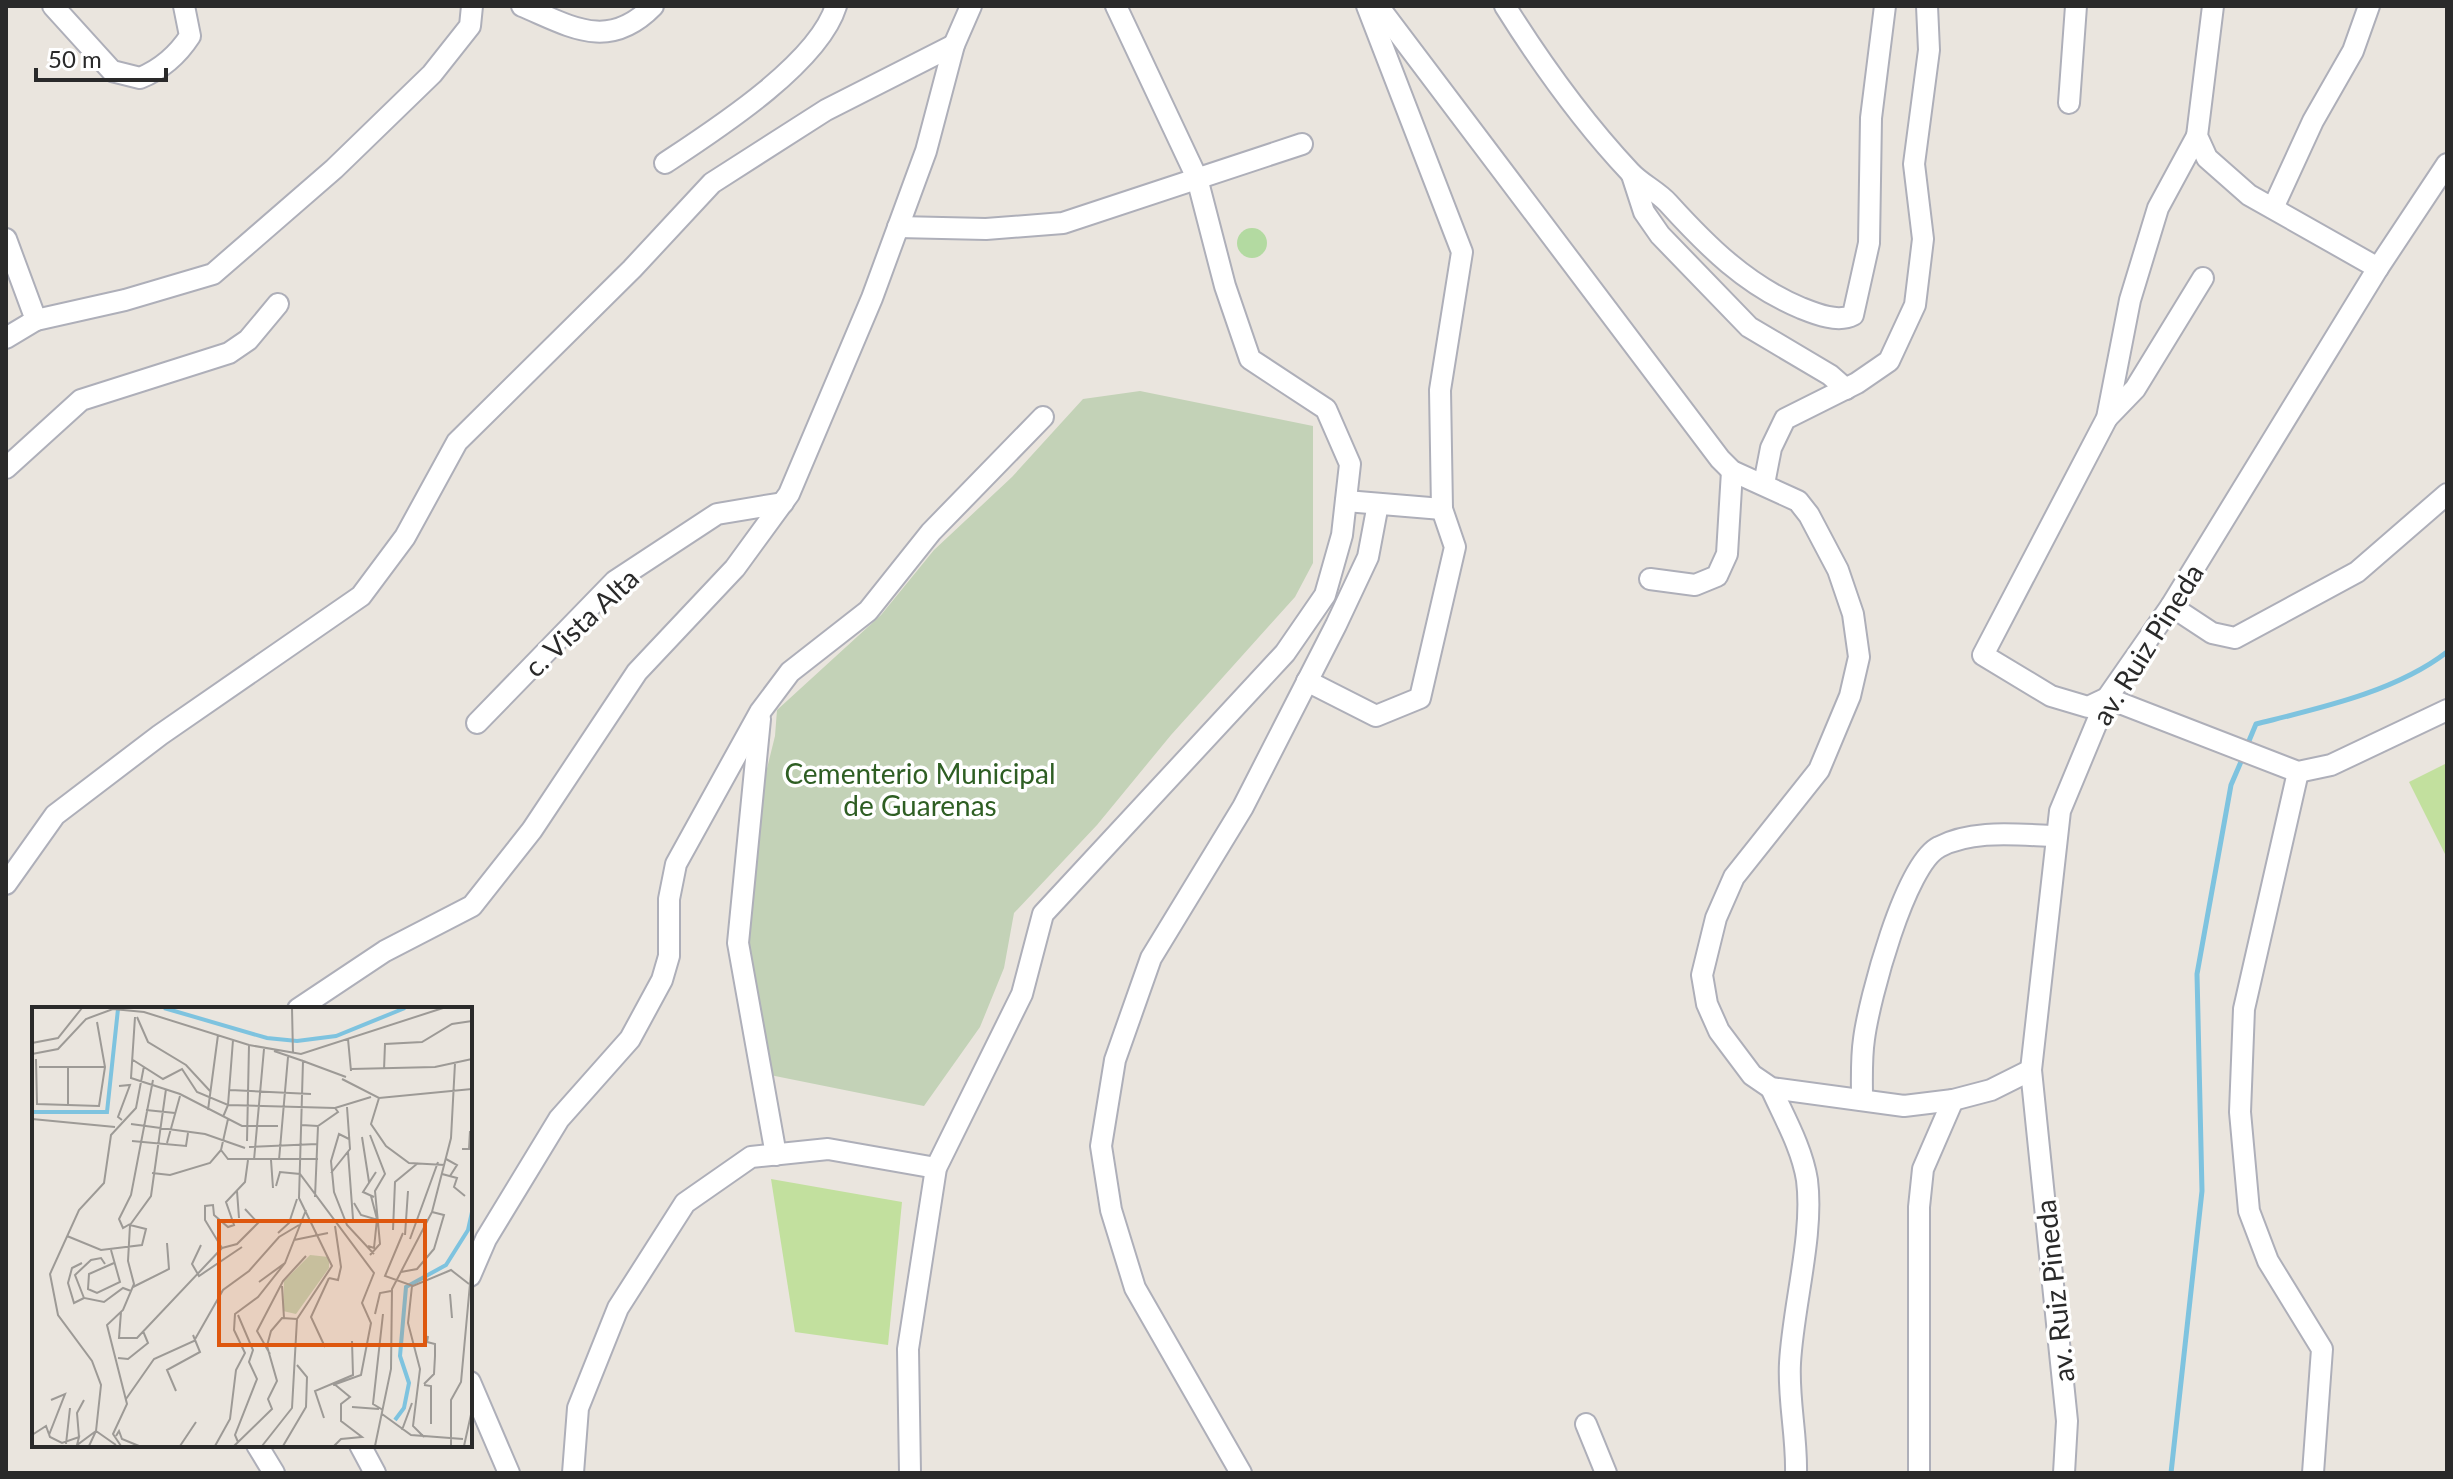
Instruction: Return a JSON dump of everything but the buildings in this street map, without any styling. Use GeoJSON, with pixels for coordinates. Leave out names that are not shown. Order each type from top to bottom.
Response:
{"type":"FeatureCollection","features":[{"type":"Feature","properties":{"kind":"street"},"geometry":{"type":"LineString","coordinates":[[53,6],[112,71],[140,78],[166,64],[190,36],[184,6]]}},
{"type":"Feature","properties":{"kind":"street"},"geometry":{"type":"LineString","coordinates":[[6,338],[36,320],[125,300],[213,274],[334,169],[432,74],[470,26],[472,6]]}},
{"type":"Feature","properties":{"kind":"street"},"geometry":{"type":"LineString","coordinates":[[522,6],[581,32],[592,33],[623,26],[653,6]]}},
{"type":"Feature","properties":{"kind":"street"},"geometry":{"type":"LineString","coordinates":[[665,163],[757,98],[798,61],[832,19],[836,6]]}},
{"type":"Feature","properties":{"kind":"street"},"geometry":{"type":"LineString","coordinates":[[301,1007],[385,951],[472,906],[532,830],[637,672],[735,568],[783,503],[872,298],[926,151],[954,45],[971,6]]}},
{"type":"Feature","properties":{"kind":"street"},"geometry":{"type":"LineString","coordinates":[[910,1473],[908,1349],[936,1168],[1022,994],[1043,914],[1285,653],[1325,595],[1342,535],[1350,464],[1326,409],[1250,359],[1225,286],[1197,178],[1116,6]]}},
{"type":"Feature","properties":{"kind":"street"},"geometry":{"type":"LineString","coordinates":[[1307,681],[1376,716],[1420,698],[1455,547],[1442,509],[1440,390],[1462,252],[1367,6]]}},
{"type":"Feature","properties":{"kind":"street"},"geometry":{"type":"LineString","coordinates":[[1378,6],[1732,471],[1798,501],[1809,515],[1848,599],[1859,657],[1850,696],[1819,770],[1734,877],[1716,918],[1702,975],[1707,1004],[1719,1031],[1752,1075],[1771,1088],[1904,1106],[1953,1100],[1991,1090],[2031,1070]]}},
{"type":"Feature","properties":{"kind":"street"},"geometry":{"type":"LineString","coordinates":[[1505,6],[1565,96],[1632,175],[1666,201],[1686,226],[1765,291],[1822,315],[1846,318],[1853,315],[1869,243],[1871,118],[1885,6]]}},
{"type":"Feature","properties":{"kind":"street"},"geometry":{"type":"LineString","coordinates":[[1764,484],[1771,448],[1785,419],[1846,389],[1889,361],[1915,305],[1923,239],[1914,164],[1929,50],[1927,6]]}},
{"type":"Feature","properties":{"kind":"street"},"geometry":{"type":"LineString","coordinates":[[2069,103],[2076,6]]}},
{"type":"Feature","properties":{"kind":"street"},"geometry":{"type":"LineString","coordinates":[[2107,418],[2130,300],[2158,208],[2197,136],[2213,6]]}},
{"type":"Feature","properties":{"kind":"street"},"geometry":{"type":"LineString","coordinates":[[2273,208],[2313,121],[2353,51],[2369,6]]}},
{"type":"Feature","properties":{"kind":"street"},"geometry":{"type":"LineString","coordinates":[[6,884],[55,815],[160,735],[361,596],[405,537],[457,442],[632,269],[712,183],[826,110],[954,45]]}},
{"type":"Feature","properties":{"kind":"street"},"geometry":{"type":"LineString","coordinates":[[2197,136],[2207,158],[2249,195],[2378,268]]}},
{"type":"Feature","properties":{"kind":"street"},"geometry":{"type":"LineString","coordinates":[[898,227],[986,229],[1063,223],[1302,144]]}},
{"type":"Feature","properties":{"kind":"street","name":"av. Ruiz Pineda"},"geometry":{"type":"LineString","coordinates":[[2064,1473],[2067,1421],[2031,1070],[2060,811],[2107,698],[2171,606],[2378,268],[2447,164]]}},
{"type":"Feature","properties":{"kind":"street"},"geometry":{"type":"LineString","coordinates":[[1632,175],[1644,212],[1660,235],[1749,327],[1830,375],[1846,389]]}},
{"type":"Feature","properties":{"kind":"street"},"geometry":{"type":"LineString","coordinates":[[6,239],[36,320]]}},
{"type":"Feature","properties":{"kind":"street"},"geometry":{"type":"LineString","coordinates":[[2203,278],[2135,389],[2107,418],[1982,652],[2051,696],[2088,707],[2107,698],[2298,772],[2331,765],[2447,710]]}},
{"type":"Feature","properties":{"kind":"street"},"geometry":{"type":"LineString","coordinates":[[6,468],[81,400],[229,353],[248,340],[278,304]]}},
{"type":"Feature","properties":{"kind":"street"},"geometry":{"type":"LineString","coordinates":[[472,1271],[486,1239],[559,1119],[630,1039],[662,980],[669,956],[669,899],[676,864],[760,712],[790,672],[868,611],[931,532],[1043,417]]}},
{"type":"Feature","properties":{"kind":"street"},"geometry":{"type":"LineString","coordinates":[[1650,579],[1695,585],[1717,576],[1727,554],[1732,471]]}},
{"type":"Feature","properties":{"kind":"street"},"geometry":{"type":"LineString","coordinates":[[2171,606],[2212,633],[2235,638],[2357,572],[2447,494]]}},
{"type":"Feature","properties":{"kind":"street"},"geometry":{"type":"LineString","coordinates":[[1346,501],[1442,509]]}},
{"type":"Feature","properties":{"kind":"street","name":"c. Vista Alta"},"geometry":{"type":"LineString","coordinates":[[477,723],[615,581],[717,514],[783,503]]}},
{"type":"Feature","properties":{"kind":"street"},"geometry":{"type":"LineString","coordinates":[[1241,1473],[1135,1288],[1111,1210],[1101,1146],[1115,1060],[1151,958],[1243,807],[1307,681],[1368,557],[1378,504]]}},
{"type":"Feature","properties":{"kind":"street"},"geometry":{"type":"LineString","coordinates":[[760,712],[738,943],[776,1155]]}},
{"type":"Feature","properties":{"kind":"street"},"geometry":{"type":"LineString","coordinates":[[2298,772],[2244,1009],[2240,1112],[2249,1211],[2268,1261],[2322,1349],[2313,1473]]}},
{"type":"Feature","properties":{"kind":"street"},"geometry":{"type":"LineString","coordinates":[[1862,1100],[1862,1057],[1871,1002],[1885,953],[1923,860],[1939,847],[1967,839],[2003,834],[2055,836]]}},
{"type":"Feature","properties":{"kind":"street"},"geometry":{"type":"LineString","coordinates":[[1771,1088],[1807,1178],[1809,1214],[1798,1281],[1789,1388],[1796,1473]]}},
{"type":"Feature","properties":{"kind":"street"},"geometry":{"type":"LineString","coordinates":[[1919,1473],[1919,1207],[1923,1169],[1953,1100]]}},
{"type":"Feature","properties":{"kind":"street"},"geometry":{"type":"LineString","coordinates":[[573,1473],[578,1408],[618,1308],[685,1203],[751,1157],[828,1149],[936,1168]]}},
{"type":"Feature","properties":{"kind":"street"},"geometry":{"type":"LineString","coordinates":[[472,1387],[509,1473]]}},
{"type":"Feature","properties":{"kind":"street"},"geometry":{"type":"LineString","coordinates":[[1586,1424],[1606,1473]]}},
{"type":"Feature","properties":{"kind":"street"},"geometry":{"type":"LineString","coordinates":[[258,1447],[274,1473]]}},
{"type":"Feature","properties":{"kind":"street"},"geometry":{"type":"LineString","coordinates":[[361,1447],[375,1473]]}},
{"type":"Feature","properties":{"kind":"green space"},"geometry":{"type":"Polygon","coordinates":[[[1252,228],[1263,232],[1267,243],[1263,254],[1252,258],[1241,254],[1237,243],[1241,232],[1252,228]]]}},
{"type":"Feature","properties":{"kind":"green space","name":"Cementerio Municipal de Guarenas"},"geometry":{"type":"Polygon","coordinates":[[[1140,391],[1313,426],[1313,563],[1295,597],[1171,735],[1097,825],[1014,913],[1004,968],[980,1027],[924,1106],[770,1075],[748,955],[757,809],[775,736],[777,710],[881,615],[934,550],[1012,477],[1083,399],[1140,391]]]}},
{"type":"Feature","properties":{"kind":"green space"},"geometry":{"type":"Polygon","coordinates":[[[2447,763],[2447,858],[2409,782],[2447,763]]]}},
{"type":"Feature","properties":{"kind":"green space"},"geometry":{"type":"Polygon","coordinates":[[[771,1179],[902,1202],[888,1345],[795,1332],[771,1179]]]}},
{"type":"Feature","properties":{"kind":"waterway"},"geometry":{"type":"LineString","coordinates":[[2246,748],[2256,724],[2331,705],[2381,688],[2447,652]]}},
{"type":"Feature","properties":{"kind":"waterway"},"geometry":{"type":"LineString","coordinates":[[2171,1473],[2202,1191],[2197,974],[2231,785],[2243,757]]}}]}
